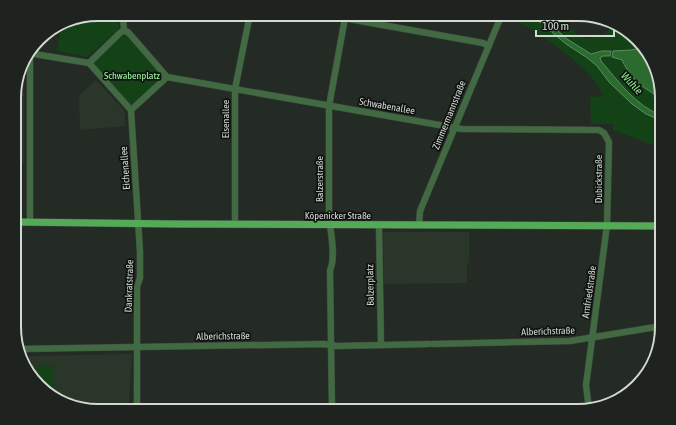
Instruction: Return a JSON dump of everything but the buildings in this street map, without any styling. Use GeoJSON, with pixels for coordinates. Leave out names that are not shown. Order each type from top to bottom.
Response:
{"type":"FeatureCollection","features":[{"type":"Feature","properties":{"kind":"main road","name":"Köpenicker Straße"},"geometry":{"type":"LineString","coordinates":[[21,222],[330,225],[608,222],[655,225]]}},
{"type":"Feature","properties":{"kind":"street"},"geometry":{"type":"LineString","coordinates":[[123,21],[124,31]]}},
{"type":"Feature","properties":{"kind":"street","name":"Elsenallee"},"geometry":{"type":"LineString","coordinates":[[235,224],[235,89],[249,21]]}},
{"type":"Feature","properties":{"kind":"street","name":"Balzerstraße"},"geometry":{"type":"LineString","coordinates":[[332,404],[330,270],[332,264],[332,251],[330,225],[329,106],[344,21]]}},
{"type":"Feature","properties":{"kind":"street"},"geometry":{"type":"LineString","coordinates":[[362,21],[483,43],[489,46]]}},
{"type":"Feature","properties":{"kind":"street","name":"Zimmermannstraße"},"geometry":{"type":"LineString","coordinates":[[419,225],[420,211],[499,21]]}},
{"type":"Feature","properties":{"kind":"street"},"geometry":{"type":"LineString","coordinates":[[89,63],[121,32],[124,31]]}},
{"type":"Feature","properties":{"kind":"street"},"geometry":{"type":"LineString","coordinates":[[35,53],[89,63],[131,110],[167,77],[128,32],[124,31]]}},
{"type":"Feature","properties":{"kind":"street"},"geometry":{"type":"LineString","coordinates":[[30,61],[30,222]]}},
{"type":"Feature","properties":{"kind":"street","name":"Schwabenallee"},"geometry":{"type":"LineString","coordinates":[[167,77],[462,129],[599,130],[604,133]]}},
{"type":"Feature","properties":{"kind":"street","name":"Eichenallee"},"geometry":{"type":"LineString","coordinates":[[131,110],[138,224]]}},
{"type":"Feature","properties":{"kind":"street","name":"Dubickstraße"},"geometry":{"type":"LineString","coordinates":[[604,133],[609,142],[608,222]]}},
{"type":"Feature","properties":{"kind":"street","name":"Arnfriedstraße"},"geometry":{"type":"LineString","coordinates":[[588,403],[586,385],[608,222]]}},
{"type":"Feature","properties":{"kind":"street","name":"Dankratstraße"},"geometry":{"type":"LineString","coordinates":[[137,404],[137,287],[140,278],[138,224]]}},
{"type":"Feature","properties":{"kind":"street","name":"Balzerplatz"},"geometry":{"type":"LineString","coordinates":[[379,225],[381,345]]}},
{"type":"Feature","properties":{"kind":"street","name":"Alberichstraße"},"geometry":{"type":"LineString","coordinates":[[24,349],[381,345],[570,341],[655,327]]}},
{"type":"Feature","properties":{"kind":"shaded area"},"geometry":{"type":"Polygon","coordinates":[[[538,21],[547,21],[567,39],[591,54],[602,51],[611,51],[610,56],[603,56],[600,58],[601,61],[628,92],[644,106],[655,112],[655,118],[646,114],[632,104],[609,82],[597,66],[566,44],[538,21]]]}},
{"type":"Feature","properties":{"kind":"shaded area"},"geometry":{"type":"Polygon","coordinates":[[[637,49],[645,59],[654,83],[655,95],[634,79],[622,60],[612,57],[613,51],[637,49]]]}},
{"type":"Feature","properties":{"kind":"shaded area"},"geometry":{"type":"Polygon","coordinates":[[[96,80],[125,111],[125,126],[80,130],[79,95],[96,80]]]}},
{"type":"Feature","properties":{"kind":"shaded area"},"geometry":{"type":"Polygon","coordinates":[[[22,93],[24,93],[24,163],[21,163],[22,93]]]}},
{"type":"Feature","properties":{"kind":"shaded area"},"geometry":{"type":"Polygon","coordinates":[[[383,232],[469,232],[469,263],[467,263],[467,283],[384,284],[383,232]]]}},
{"type":"Feature","properties":{"kind":"shaded area"},"geometry":{"type":"Polygon","coordinates":[[[132,354],[129,404],[88,403],[73,400],[64,396],[43,382],[29,362],[29,356],[132,354]]]}},
{"type":"Feature","properties":{"kind":"green space"},"geometry":{"type":"Polygon","coordinates":[[[118,21],[119,29],[87,57],[57,51],[60,30],[83,22],[118,21]]]}},
{"type":"Feature","properties":{"kind":"green space"},"geometry":{"type":"Polygon","coordinates":[[[517,21],[539,21],[566,44],[598,66],[609,81],[632,104],[646,114],[655,118],[655,147],[613,130],[613,124],[591,124],[590,97],[602,96],[599,86],[577,63],[531,29],[517,21]]]}},
{"type":"Feature","properties":{"kind":"green space"},"geometry":{"type":"Polygon","coordinates":[[[547,21],[563,21],[577,34],[586,39],[606,34],[610,28],[633,43],[638,49],[612,56],[622,60],[628,73],[655,95],[655,112],[644,106],[628,92],[601,61],[600,58],[603,56],[610,56],[611,51],[602,51],[591,54],[570,41],[547,21]]]}},
{"type":"Feature","properties":{"kind":"green space","name":"Schwabenplatz"},"geometry":{"type":"Polygon","coordinates":[[[126,35],[160,74],[159,80],[132,104],[127,103],[94,65],[93,61],[121,37],[126,35]]]}},
{"type":"Feature","properties":{"kind":"green space"},"geometry":{"type":"Polygon","coordinates":[[[52,365],[54,390],[43,382],[38,375],[37,366],[52,365]]]}},
{"type":"Feature","properties":{"kind":"water label","name":"Wuhle"},"geometry":{"type":"Point","coordinates":[632,83]}}]}
